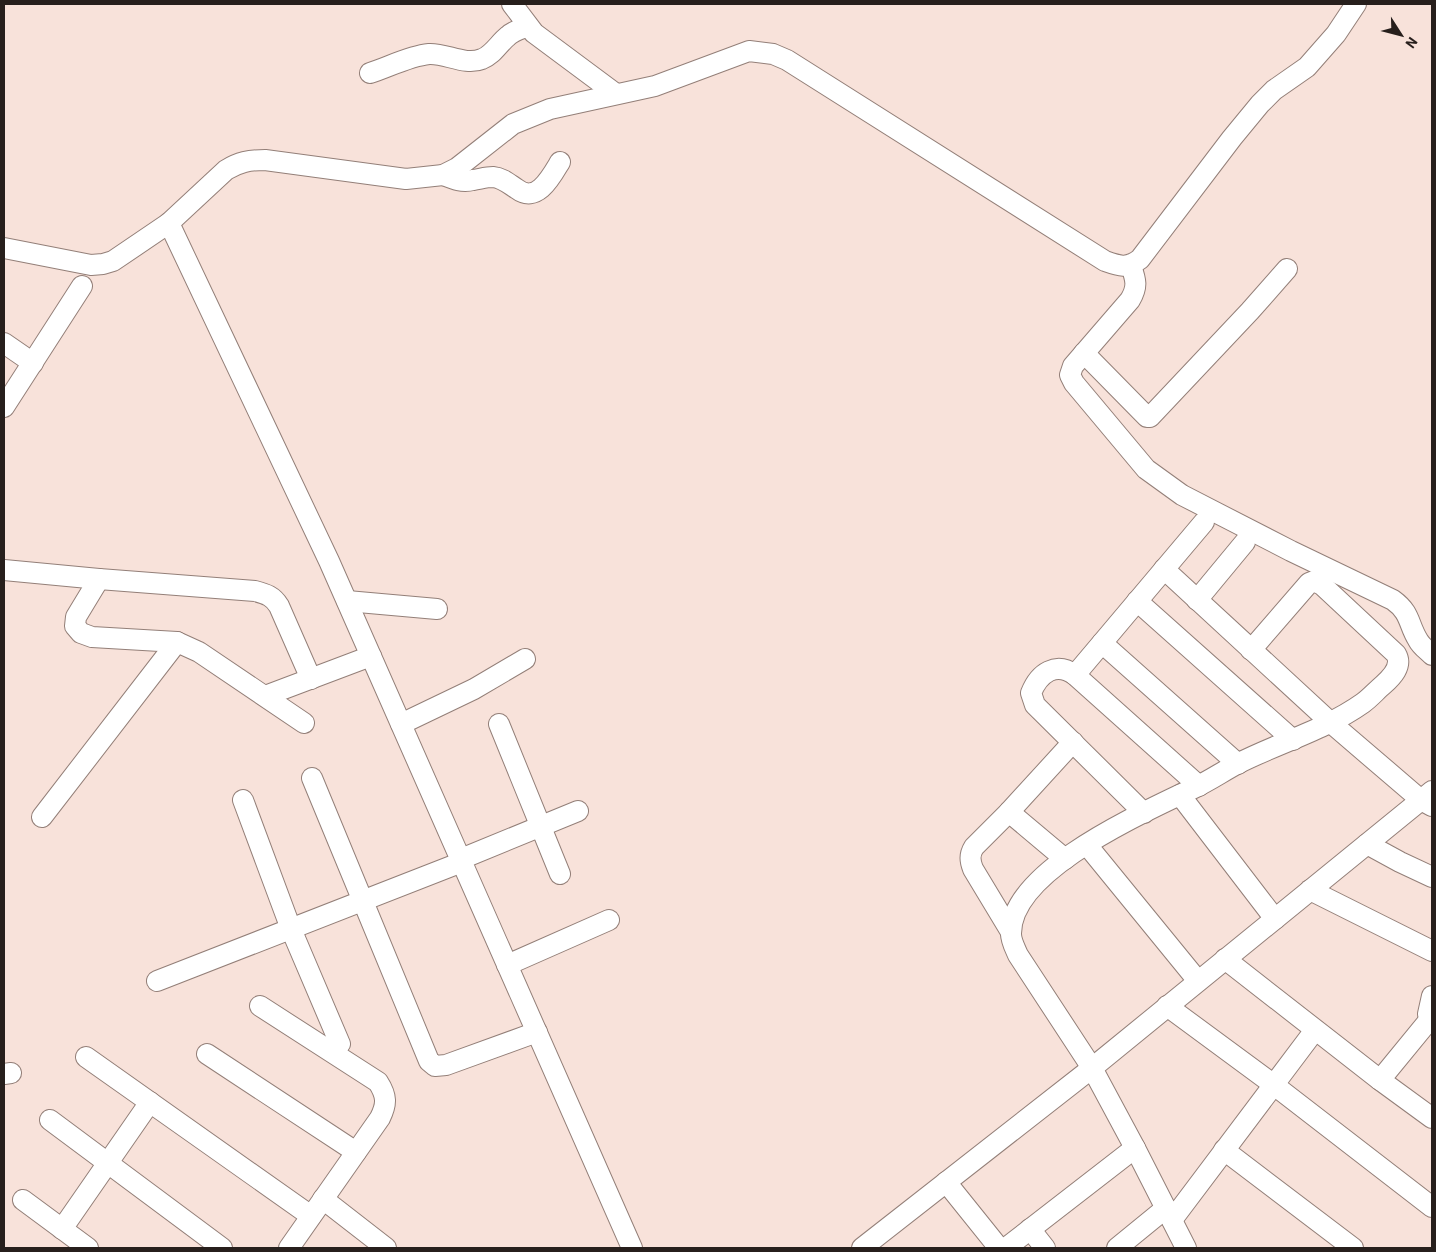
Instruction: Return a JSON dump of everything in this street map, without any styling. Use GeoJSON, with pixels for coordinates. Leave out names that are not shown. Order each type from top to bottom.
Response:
{"type":"FeatureCollection","features":[{"type":"Feature","properties":{"kind":"street"},"geometry":{"type":"LineString","coordinates":[[512,4],[528,26],[546,42],[616,94]]}},
{"type":"Feature","properties":{"kind":"street"},"geometry":{"type":"LineString","coordinates":[[4,248],[91,265],[103,264],[113,260],[169,223],[226,170],[237,163],[249,160],[265,160],[406,179],[443,175],[457,168],[513,124],[550,108],[655,86],[749,51],[773,54],[787,60],[1105,261],[1120,267],[1131,266],[1140,259],[1260,104],[1280,86],[1307,67],[1336,34],[1356,4]]}},
{"type":"Feature","properties":{"kind":"street"},"geometry":{"type":"LineString","coordinates":[[370,73],[429,54],[467,60],[482,59],[512,32],[528,26]]}},
{"type":"Feature","properties":{"kind":"street"},"geometry":{"type":"LineString","coordinates":[[443,175],[465,182],[486,177],[500,178],[527,194],[546,184],[560,162]]}},
{"type":"Feature","properties":{"kind":"street"},"geometry":{"type":"LineString","coordinates":[[169,223],[347,601],[632,1248]]}},
{"type":"Feature","properties":{"kind":"street"},"geometry":{"type":"LineString","coordinates":[[1131,266],[1137,282],[1136,290],[1130,300],[1072,366],[1070,375],[1074,383],[1146,468],[1182,495],[1291,551],[1393,600],[1402,606],[1420,644],[1432,655]]}},
{"type":"Feature","properties":{"kind":"street"},"geometry":{"type":"LineString","coordinates":[[1084,353],[1146,417],[1150,417],[1287,269]]}},
{"type":"Feature","properties":{"kind":"street"},"geometry":{"type":"LineString","coordinates":[[4,408],[82,286]]}},
{"type":"Feature","properties":{"kind":"street"},"geometry":{"type":"LineString","coordinates":[[4,343],[33,363]]}},
{"type":"Feature","properties":{"kind":"street"},"geometry":{"type":"LineString","coordinates":[[1075,675],[1204,522]]}},
{"type":"Feature","properties":{"kind":"street"},"geometry":{"type":"LineString","coordinates":[[1197,600],[1245,542]]}},
{"type":"Feature","properties":{"kind":"street"},"geometry":{"type":"LineString","coordinates":[[862,1248],[1092,1068],[1310,890],[1428,799],[1330,722],[1164,569]]}},
{"type":"Feature","properties":{"kind":"street"},"geometry":{"type":"LineString","coordinates":[[4,570],[255,591],[266,594],[276,601],[279,606],[311,679]]}},
{"type":"Feature","properties":{"kind":"street"},"geometry":{"type":"LineString","coordinates":[[99,579],[76,617],[75,626],[81,633],[92,637],[177,642],[199,652],[304,723]]}},
{"type":"Feature","properties":{"kind":"street"},"geometry":{"type":"LineString","coordinates":[[1186,1248],[1092,1068],[1018,955],[1011,940],[1011,932],[1013,919],[1018,907],[1029,892],[1047,872],[1065,859],[1106,832],[1199,786],[1238,764],[1330,722],[1364,703],[1390,678],[1398,667],[1399,660],[1396,654],[1322,585],[1314,581],[1308,583],[1251,650]]}},
{"type":"Feature","properties":{"kind":"street"},"geometry":{"type":"LineString","coordinates":[[347,601],[438,609]]}},
{"type":"Feature","properties":{"kind":"street"},"geometry":{"type":"LineString","coordinates":[[1137,601],[1293,740]]}},
{"type":"Feature","properties":{"kind":"street"},"geometry":{"type":"LineString","coordinates":[[42,817],[177,642]]}},
{"type":"Feature","properties":{"kind":"street"},"geometry":{"type":"LineString","coordinates":[[1102,643],[1238,764]]}},
{"type":"Feature","properties":{"kind":"street"},"geometry":{"type":"LineString","coordinates":[[265,696],[371,656]]}},
{"type":"Feature","properties":{"kind":"street"},"geometry":{"type":"LineString","coordinates":[[401,724],[474,689],[525,659]]}},
{"type":"Feature","properties":{"kind":"street"},"geometry":{"type":"LineString","coordinates":[[1144,813],[1040,710],[1032,699],[1031,693],[1034,685],[1054,668],[1068,670],[1075,675],[1199,786]]}},
{"type":"Feature","properties":{"kind":"street"},"geometry":{"type":"LineString","coordinates":[[499,724],[560,874]]}},
{"type":"Feature","properties":{"kind":"street"},"geometry":{"type":"LineString","coordinates":[[1011,932],[973,869],[970,858],[974,847],[1009,812],[1072,742]]}},
{"type":"Feature","properties":{"kind":"street"},"geometry":{"type":"LineString","coordinates":[[312,778],[431,1064],[435,1066],[446,1065],[537,1032]]}},
{"type":"Feature","properties":{"kind":"street"},"geometry":{"type":"LineString","coordinates":[[1180,795],[1275,919]]}},
{"type":"Feature","properties":{"kind":"street"},"geometry":{"type":"LineString","coordinates":[[242,800],[291,929],[340,1044]]}},
{"type":"Feature","properties":{"kind":"street"},"geometry":{"type":"LineString","coordinates":[[157,982],[461,861],[578,811]]}},
{"type":"Feature","properties":{"kind":"street"},"geometry":{"type":"LineString","coordinates":[[1009,812],[1065,859]]}},
{"type":"Feature","properties":{"kind":"street"},"geometry":{"type":"LineString","coordinates":[[1368,844],[1432,877]]}},
{"type":"Feature","properties":{"kind":"street"},"geometry":{"type":"LineString","coordinates":[[1087,845],[1198,982]]}},
{"type":"Feature","properties":{"kind":"street"},"geometry":{"type":"LineString","coordinates":[[1310,890],[1432,950]]}},
{"type":"Feature","properties":{"kind":"street"},"geometry":{"type":"LineString","coordinates":[[508,965],[609,920]]}},
{"type":"Feature","properties":{"kind":"street"},"geometry":{"type":"LineString","coordinates":[[1225,960],[1432,1118]]}},
{"type":"Feature","properties":{"kind":"street"},"geometry":{"type":"LineString","coordinates":[[1380,1080],[1431,1020],[1429,1008],[1432,996]]}},
{"type":"Feature","properties":{"kind":"street"},"geometry":{"type":"LineString","coordinates":[[260,1006],[378,1082],[384,1091],[386,1100],[385,1109],[380,1118],[289,1248]]}},
{"type":"Feature","properties":{"kind":"street"},"geometry":{"type":"LineString","coordinates":[[1167,1006],[1274,1085],[1432,1207]]}},
{"type":"Feature","properties":{"kind":"street"},"geometry":{"type":"LineString","coordinates":[[1117,1248],[1169,1214],[1224,1150],[1315,1030]]}},
{"type":"Feature","properties":{"kind":"street"},"geometry":{"type":"LineString","coordinates":[[207,1054],[356,1152]]}},
{"type":"Feature","properties":{"kind":"street"},"geometry":{"type":"LineString","coordinates":[[86,1057],[312,1216]]}},
{"type":"Feature","properties":{"kind":"street"},"geometry":{"type":"LineString","coordinates":[[62,1229],[150,1102]]}},
{"type":"Feature","properties":{"kind":"street"},"geometry":{"type":"LineString","coordinates":[[50,1120],[222,1248]]}},
{"type":"Feature","properties":{"kind":"street"},"geometry":{"type":"LineString","coordinates":[[1006,1248],[1135,1148]]}},
{"type":"Feature","properties":{"kind":"street"},"geometry":{"type":"LineString","coordinates":[[1224,1150],[1353,1248]]}},
{"type":"Feature","properties":{"kind":"street"},"geometry":{"type":"LineString","coordinates":[[946,1182],[999,1248]]}},
{"type":"Feature","properties":{"kind":"street"},"geometry":{"type":"LineString","coordinates":[[323,1199],[386,1248]]}},
{"type":"Feature","properties":{"kind":"street"},"geometry":{"type":"LineString","coordinates":[[23,1200],[88,1248]]}},
{"type":"Feature","properties":{"kind":"street"},"geometry":{"type":"LineString","coordinates":[[1030,1229],[1045,1248]]}}]}
